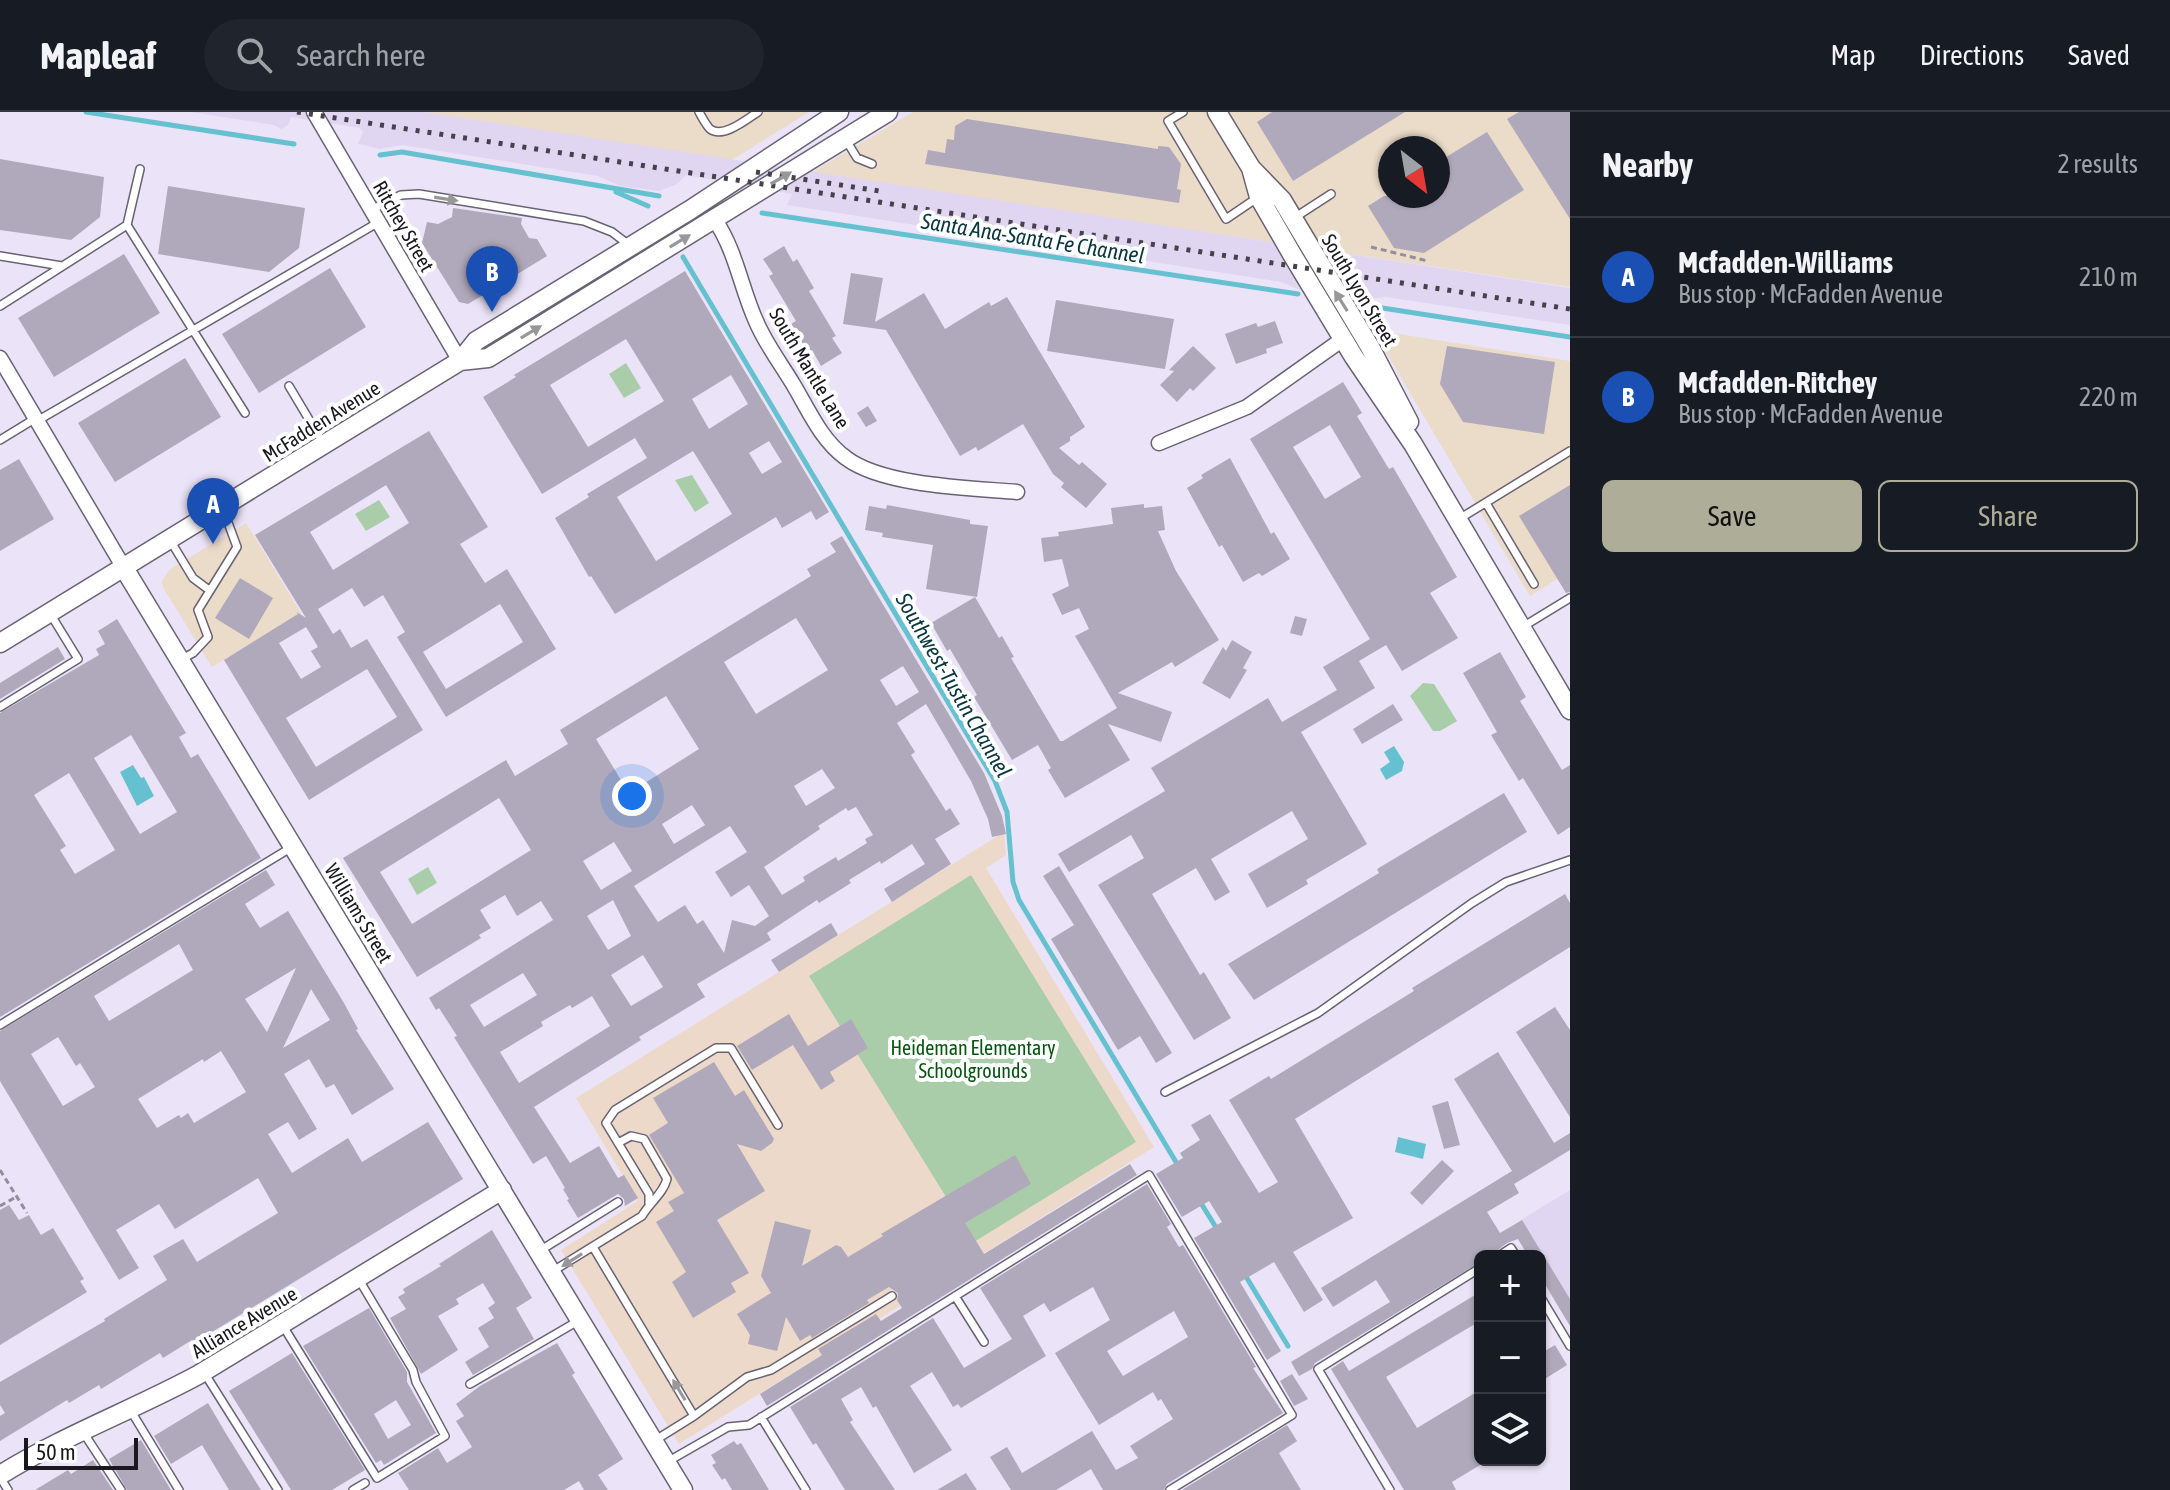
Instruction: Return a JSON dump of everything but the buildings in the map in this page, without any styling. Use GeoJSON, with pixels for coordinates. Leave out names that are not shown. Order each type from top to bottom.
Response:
{"type":"FeatureCollection","features":[{"type":"Feature","properties":{"kind":"street","name":"Ritchey Street"},"geometry":{"type":"LineString","coordinates":[[314,112],[460,361]]}},
{"type":"Feature","properties":{"kind":"street","name":"McFadden Avenue"},"geometry":{"type":"LineString","coordinates":[[1,641],[460,361],[476,341],[750,171],[839,112]]}},
{"type":"Feature","properties":{"kind":"street","name":"McFadden Avenue"},"geometry":{"type":"LineString","coordinates":[[460,361],[488,358],[888,112]]}},
{"type":"Feature","properties":{"kind":"street","name":"South Lyon Street"},"geometry":{"type":"LineString","coordinates":[[1219,113],[1251,168],[1282,200],[1370,347],[1408,418],[1413,444]]}},
{"type":"Feature","properties":{"kind":"street","name":"South Lyon Street"},"geometry":{"type":"LineString","coordinates":[[1251,168],[1259,197],[1343,339],[1413,444],[1570,710]]}},
{"type":"Feature","properties":{"kind":"street","name":"South Mantle Lane"},"geometry":{"type":"LineString","coordinates":[[715,220],[727,240],[756,323],[825,438],[846,458],[867,469],[891,476],[934,484],[1017,492]]}},
{"type":"Feature","properties":{"kind":"street"},"geometry":{"type":"LineString","coordinates":[[1159,443],[1247,407],[1348,335],[1381,386],[1408,418]]}},
{"type":"Feature","properties":{"kind":"street","name":"Williams Street"},"geometry":{"type":"LineString","coordinates":[[0,358],[683,1490]]}},
{"type":"Feature","properties":{"kind":"street","name":"Alliance Avenue"},"geometry":{"type":"LineString","coordinates":[[0,1476],[81,1430],[204,1372],[502,1190]]}},
{"type":"Feature","properties":{"kind":"lane"},"geometry":{"type":"LineString","coordinates":[[699,112],[709,128],[717,132],[758,112]]}},
{"type":"Feature","properties":{"kind":"lane"},"geometry":{"type":"LineString","coordinates":[[1183,112],[1168,121],[1226,219],[1259,197]]}},
{"type":"Feature","properties":{"kind":"lane"},"geometry":{"type":"LineString","coordinates":[[845,139],[857,158],[872,164]]}},
{"type":"Feature","properties":{"kind":"lane"},"geometry":{"type":"LineString","coordinates":[[0,306],[127,225],[140,169]]}},
{"type":"Feature","properties":{"kind":"lane"},"geometry":{"type":"LineString","coordinates":[[0,440],[193,331],[375,216],[401,195],[419,194],[584,221],[612,232],[630,245]]}},
{"type":"Feature","properties":{"kind":"lane"},"geometry":{"type":"LineString","coordinates":[[1292,219],[1331,194]]}},
{"type":"Feature","properties":{"kind":"lane"},"geometry":{"type":"LineString","coordinates":[[127,225],[245,413]]}},
{"type":"Feature","properties":{"kind":"lane"},"geometry":{"type":"LineString","coordinates":[[0,256],[62,266]]}},
{"type":"Feature","properties":{"kind":"lane"},"geometry":{"type":"LineString","coordinates":[[289,386],[324,444]]}},
{"type":"Feature","properties":{"kind":"lane"},"geometry":{"type":"LineString","coordinates":[[1458,520],[1570,451]]}},
{"type":"Feature","properties":{"kind":"lane"},"geometry":{"type":"LineString","coordinates":[[1486,503],[1534,584]]}},
{"type":"Feature","properties":{"kind":"lane"},"geometry":{"type":"LineString","coordinates":[[180,660],[193,653],[208,637],[198,610],[237,547],[223,507]]}},
{"type":"Feature","properties":{"kind":"lane"},"geometry":{"type":"LineString","coordinates":[[170,540],[193,578],[209,590]]}},
{"type":"Feature","properties":{"kind":"lane"},"geometry":{"type":"LineString","coordinates":[[1521,628],[1570,598]]}},
{"type":"Feature","properties":{"kind":"lane"},"geometry":{"type":"LineString","coordinates":[[0,707],[78,659],[50,613]]}},
{"type":"Feature","properties":{"kind":"lane"},"geometry":{"type":"LineString","coordinates":[[0,1025],[293,846]]}},
{"type":"Feature","properties":{"kind":"lane"},"geometry":{"type":"LineString","coordinates":[[1165,1092],[1318,1013],[1506,882],[1570,860]]}},
{"type":"Feature","properties":{"kind":"lane"},"geometry":{"type":"LineString","coordinates":[[649,1204],[649,1194],[606,1123],[615,1110],[716,1048],[731,1048],[778,1125]]}},
{"type":"Feature","properties":{"kind":"lane"},"geometry":{"type":"LineString","coordinates":[[551,1273],[642,1216],[649,1204],[664,1190],[667,1179],[644,1139],[631,1136],[618,1143]]}},
{"type":"Feature","properties":{"kind":"lane"},"geometry":{"type":"LineString","coordinates":[[667,1462],[728,1427],[749,1425],[1149,1175],[1292,1415],[1170,1490]]}},
{"type":"Feature","properties":{"kind":"lane"},"geometry":{"type":"LineString","coordinates":[[539,1251],[618,1202]]}},
{"type":"Feature","properties":{"kind":"lane"},"geometry":{"type":"LineString","coordinates":[[593,1247],[694,1416]]}},
{"type":"Feature","properties":{"kind":"lane"},"geometry":{"type":"LineString","coordinates":[[1390,1490],[1318,1369],[1474,1272]]}},
{"type":"Feature","properties":{"kind":"lane"},"geometry":{"type":"LineString","coordinates":[[282,1324],[377,1478],[380,1477],[445,1436],[416,1382],[413,1370],[358,1278]]}},
{"type":"Feature","properties":{"kind":"lane"},"geometry":{"type":"LineString","coordinates":[[654,1441],[747,1377],[771,1370],[892,1296]]}},
{"type":"Feature","properties":{"kind":"lane"},"geometry":{"type":"LineString","coordinates":[[955,1296],[984,1342]]}},
{"type":"Feature","properties":{"kind":"lane"},"geometry":{"type":"LineString","coordinates":[[1546,1306],[1570,1346]]}},
{"type":"Feature","properties":{"kind":"lane"},"geometry":{"type":"LineString","coordinates":[[470,1384],[580,1319]]}},
{"type":"Feature","properties":{"kind":"lane"},"geometry":{"type":"LineString","coordinates":[[204,1372],[278,1490]]}},
{"type":"Feature","properties":{"kind":"lane"},"geometry":{"type":"LineString","coordinates":[[130,1409],[179,1490]]}},
{"type":"Feature","properties":{"kind":"lane"},"geometry":{"type":"LineString","coordinates":[[761,1417],[806,1490]]}},
{"type":"Feature","properties":{"kind":"lane"},"geometry":{"type":"LineString","coordinates":[[81,1430],[121,1490]]}},
{"type":"Feature","properties":{"kind":"lane"},"geometry":{"type":"LineString","coordinates":[[0,1476],[8,1490]]}},
{"type":"Feature","properties":{"kind":"lane"},"geometry":{"type":"LineString","coordinates":[[353,1490],[365,1483]]}},
{"type":"Feature","properties":{"kind":"path"},"geometry":{"type":"LineString","coordinates":[[1371,247],[1428,261]]}},
{"type":"Feature","properties":{"kind":"path"},"geometry":{"type":"LineString","coordinates":[[0,1170],[27,1213]]}},
{"type":"Feature","properties":{"kind":"path"},"geometry":{"type":"LineString","coordinates":[[0,1206],[16,1197]]}},
{"type":"Feature","properties":{"kind":"shaded area"},"geometry":{"type":"Polygon","coordinates":[[[191,112],[423,112],[1570,288],[1570,325],[1386,297],[1356,300],[1298,289],[1281,282],[787,205],[792,194],[686,175],[677,184],[659,191],[620,186],[598,176],[402,145],[380,149],[358,144],[363,132],[360,128],[291,117],[288,125],[281,129],[274,125],[191,112]]]}},
{"type":"Feature","properties":{"kind":"shaded area"},"geometry":{"type":"Polygon","coordinates":[[[423,112],[809,112],[730,161],[423,112]]]}},
{"type":"Feature","properties":{"kind":"shaded area"},"geometry":{"type":"Polygon","coordinates":[[[913,112],[1570,112],[1570,287],[811,173],[913,112]]]}},
{"type":"Feature","properties":{"kind":"shaded area"},"geometry":{"type":"Polygon","coordinates":[[[1373,330],[1570,361],[1570,571],[1530,596],[1373,330]]]}},
{"type":"Feature","properties":{"kind":"shaded area"},"geometry":{"type":"Polygon","coordinates":[[[246,523],[301,613],[212,667],[162,582],[169,570],[246,523]]]}},
{"type":"Feature","properties":{"kind":"shaded area"},"geometry":{"type":"Polygon","coordinates":[[[1004,832],[1006,855],[986,868],[1154,1147],[679,1444],[561,1250],[638,1201],[576,1098],[1004,832]]]}},
{"type":"Feature","properties":{"kind":"shaded area"},"geometry":{"type":"Polygon","coordinates":[[[1570,1190],[1570,1306],[1546,1266],[1546,1250],[1536,1250],[1519,1221],[1570,1190]]]}},
{"type":"Feature","properties":{"kind":"green space"},"geometry":{"type":"Polygon","coordinates":[[[626,363],[641,388],[624,398],[609,374],[626,363]]]}},
{"type":"Feature","properties":{"kind":"green space"},"geometry":{"type":"Polygon","coordinates":[[[692,475],[709,503],[695,512],[675,480],[692,475]]]}},
{"type":"Feature","properties":{"kind":"green space"},"geometry":{"type":"Polygon","coordinates":[[[379,500],[390,517],[366,531],[355,514],[379,500]]]}},
{"type":"Feature","properties":{"kind":"green space"},"geometry":{"type":"Polygon","coordinates":[[[1423,683],[1434,684],[1457,721],[1440,731],[1433,731],[1410,696],[1423,683]]]}},
{"type":"Feature","properties":{"kind":"green space"},"geometry":{"type":"Polygon","coordinates":[[[428,867],[437,883],[417,895],[408,879],[428,867]]]}},
{"type":"Feature","properties":{"kind":"green space","name":"Heideman Elementary Schoolgrounds"},"geometry":{"type":"Polygon","coordinates":[[[971,875],[1136,1142],[974,1242],[809,976],[971,875]]]}},
{"type":"Feature","properties":{"kind":"water"},"geometry":{"type":"Polygon","coordinates":[[[1394,746],[1404,762],[1402,771],[1386,780],[1380,769],[1390,762],[1384,752],[1394,746]]]}},
{"type":"Feature","properties":{"kind":"water"},"geometry":{"type":"Polygon","coordinates":[[[133,765],[154,796],[137,806],[120,772],[133,765]]]}},
{"type":"Feature","properties":{"kind":"water"},"geometry":{"type":"Polygon","coordinates":[[[1398,1137],[1426,1144],[1423,1159],[1395,1152],[1398,1137]]]}},
{"type":"Feature","properties":{"kind":"waterway","name":"Santa Ana-Santa Fe Channel"},"geometry":{"type":"LineString","coordinates":[[86,112],[294,144]]}},
{"type":"Feature","properties":{"kind":"waterway","name":"Santa Ana-Santa Fe Channel"},"geometry":{"type":"LineString","coordinates":[[380,155],[402,152],[659,196]]}},
{"type":"Feature","properties":{"kind":"waterway"},"geometry":{"type":"LineString","coordinates":[[616,192],[648,206]]}},
{"type":"Feature","properties":{"kind":"waterway","name":"Santa Ana-Santa Fe Channel"},"geometry":{"type":"LineString","coordinates":[[762,213],[1298,294]]}},
{"type":"Feature","properties":{"kind":"waterway","name":"Southwest-Tustin Channel"},"geometry":{"type":"LineString","coordinates":[[683,257],[995,781],[1007,812],[1013,882],[1019,900],[1179,1167]]}},
{"type":"Feature","properties":{"kind":"waterway","name":"Santa Ana-Santa Fe Channel"},"geometry":{"type":"LineString","coordinates":[[1363,305],[1570,337]]}},
{"type":"Feature","properties":{"kind":"waterway","name":"Southwest-Tustin Channel"},"geometry":{"type":"LineString","coordinates":[[1199,1200],[1217,1229]]}},
{"type":"Feature","properties":{"kind":"waterway","name":"Southwest-Tustin Channel"},"geometry":{"type":"LineString","coordinates":[[1245,1275],[1288,1346]]}},
{"type":"Feature","properties":{"kind":"railway"},"geometry":{"type":"LineString","coordinates":[[297,112],[1570,309]]}},
{"type":"Feature","properties":{"kind":"railway"},"geometry":{"type":"LineString","coordinates":[[756,172],[886,192]]}},
{"type":"Feature","properties":{"kind":"place","name":"Mcfadden-Ritchey"},"geometry":{"type":"Point","coordinates":[492,312]}},
{"type":"Feature","properties":{"kind":"place","name":"Mcfadden-Williams"},"geometry":{"type":"Point","coordinates":[213,544]}}]}
